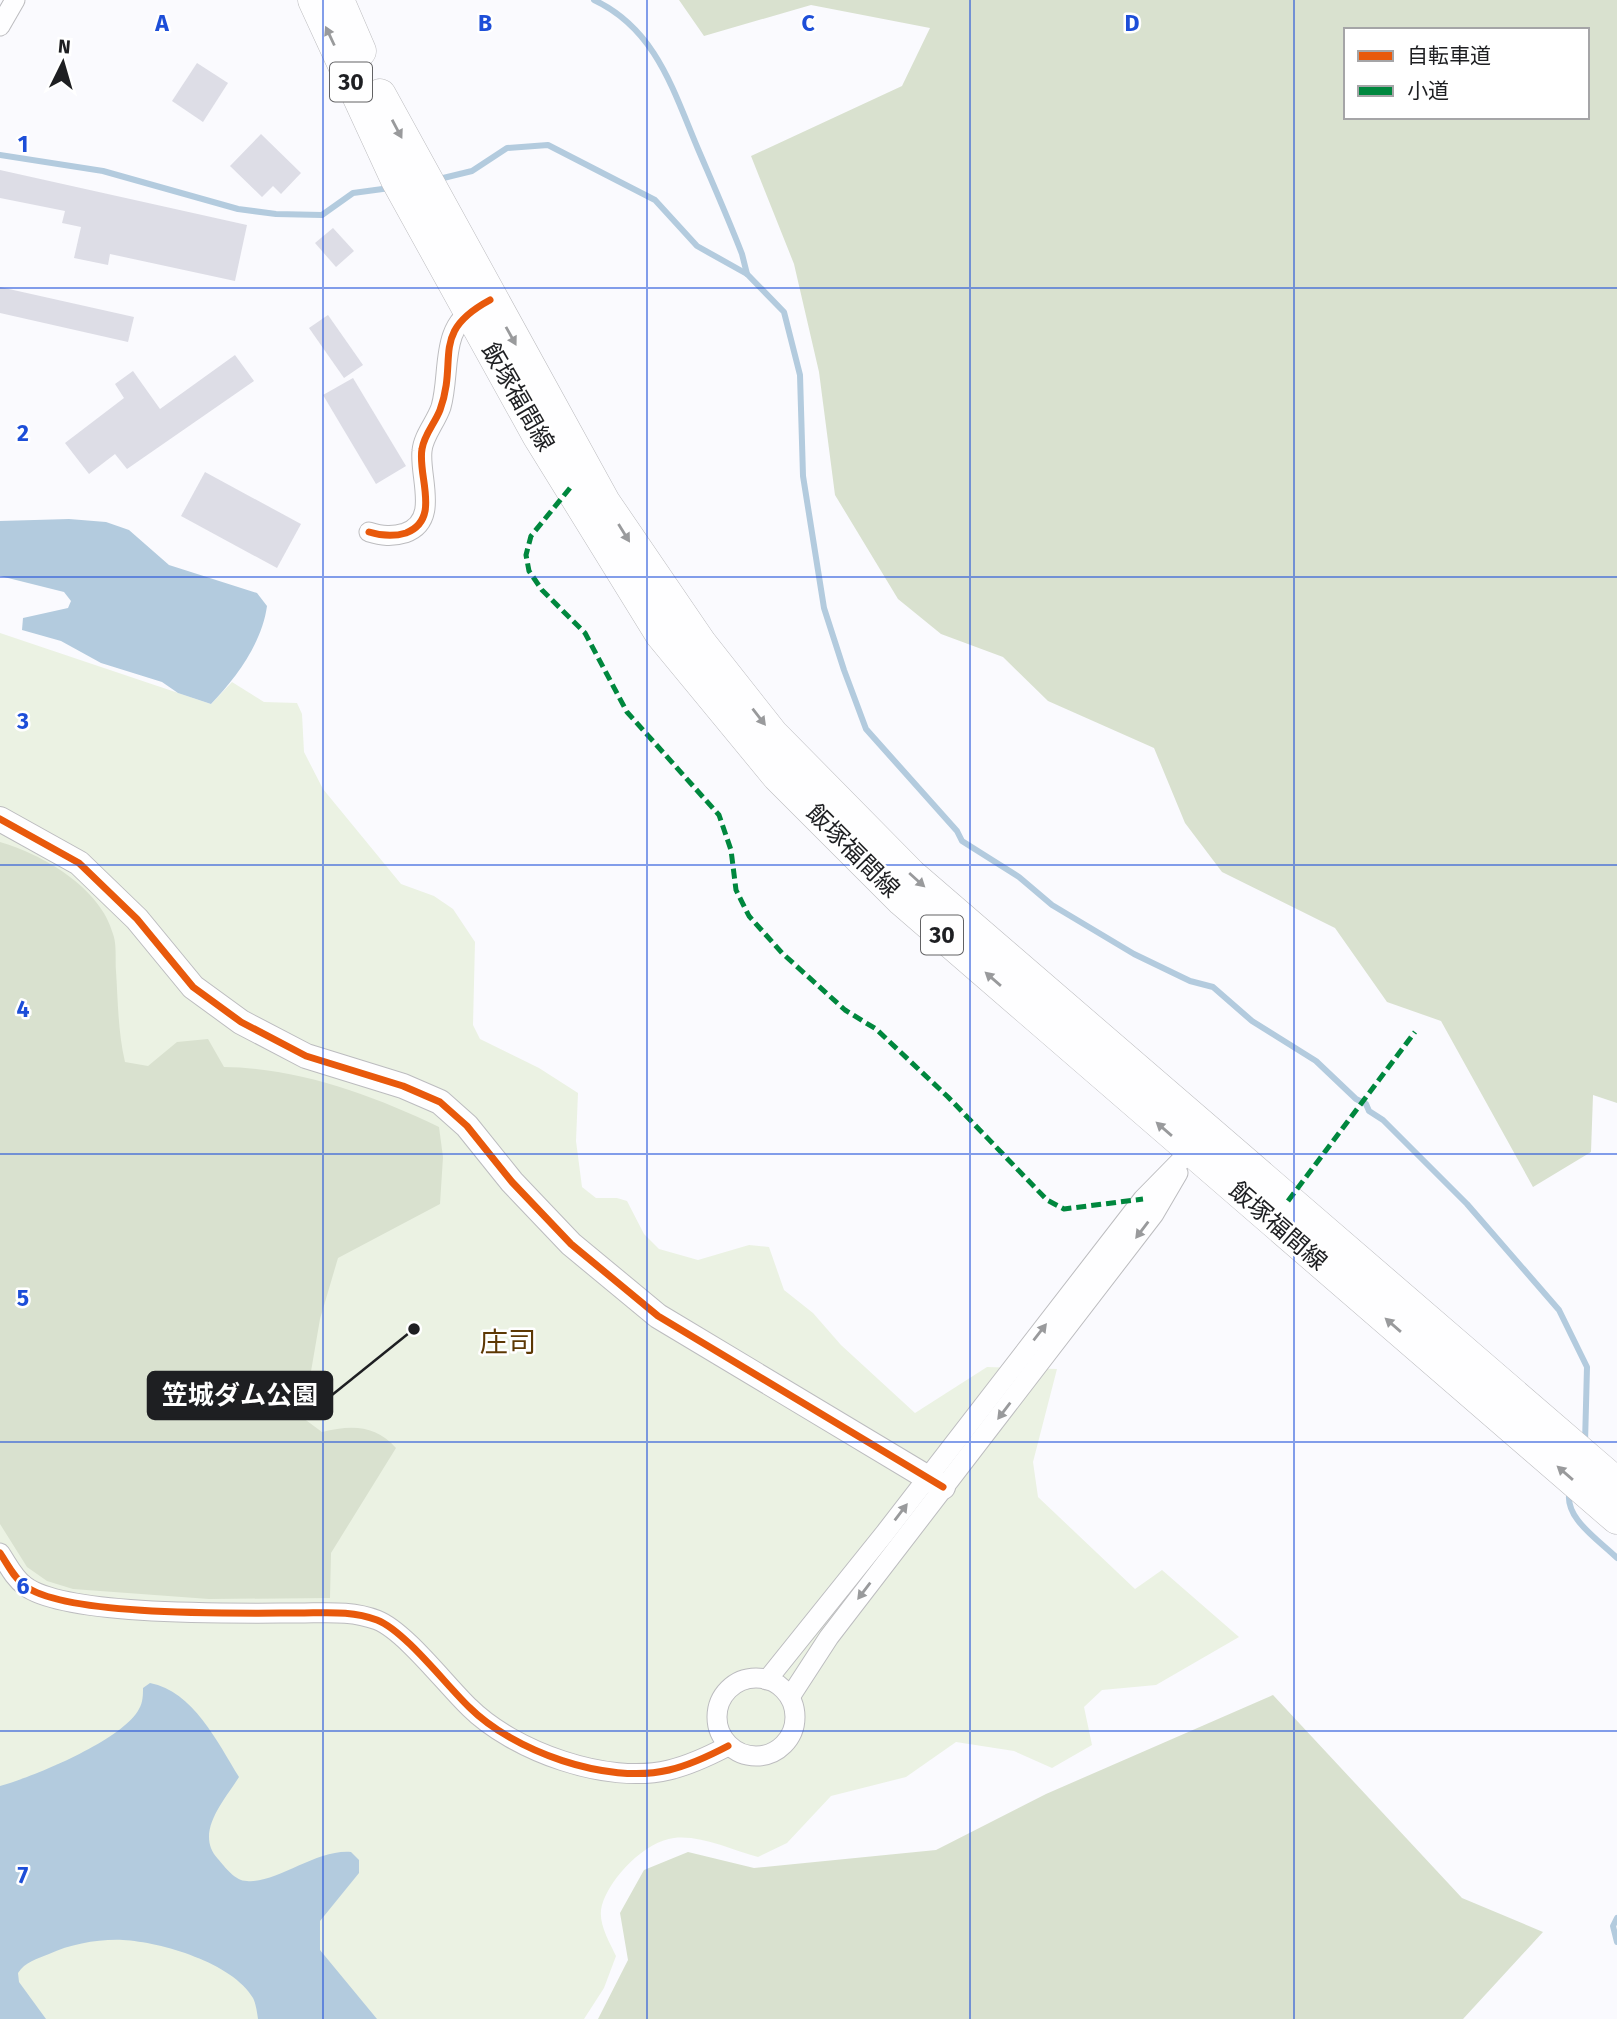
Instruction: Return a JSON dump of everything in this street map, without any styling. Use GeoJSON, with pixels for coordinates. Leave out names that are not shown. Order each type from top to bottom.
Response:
{"type":"FeatureCollection","features":[{"type":"Feature","properties":{"kind":"main road","name":"飯塚福間線"},"geometry":{"type":"LineString","coordinates":[[314,0],[480,305],[538,435],[661,634],[778,776],[902,900],[1617,1484]]}},
{"type":"Feature","properties":{"kind":"main road","name":"飯塚福間線"},"geometry":{"type":"LineString","coordinates":[[338,0],[383,104],[401,162]]}},
{"type":"Feature","properties":{"kind":"main road","name":"飯塚福間線"},"geometry":{"type":"LineString","coordinates":[[1199,1141],[1617,1518]]}},
{"type":"Feature","properties":{"kind":"street"},"geometry":{"type":"LineString","coordinates":[[0,26],[15,0]]}},
{"type":"Feature","properties":{"kind":"street"},"geometry":{"type":"LineString","coordinates":[[369,532],[384,537],[402,534],[423,519],[426,499],[422,450],[440,409],[454,327],[480,305]]}},
{"type":"Feature","properties":{"kind":"street"},"geometry":{"type":"LineString","coordinates":[[0,819],[79,863],[137,919],[193,987],[241,1022],[306,1056],[402,1086],[440,1102],[467,1126],[512,1182],[571,1244],[658,1316],[935,1482]]}},
{"type":"Feature","properties":{"kind":"street"},"geometry":{"type":"LineString","coordinates":[[790,1697],[935,1482],[1143,1199],[1199,1141]]}},
{"type":"Feature","properties":{"kind":"street"},"geometry":{"type":"LineString","coordinates":[[767,1680],[935,1482]]}},
{"type":"Feature","properties":{"kind":"street"},"geometry":{"type":"LineString","coordinates":[[0,1553],[16,1578],[28,1589],[84,1605],[170,1611],[342,1611],[379,1620],[418,1652],[495,1731],[578,1765],[639,1774],[668,1771],[701,1761],[728,1746]]}},
{"type":"Feature","properties":{"kind":"street"},"geometry":{"type":"LineString","coordinates":[[751,1678],[767,1680],[782,1688],[790,1697],[795,1722],[785,1744],[775,1752],[751,1757],[728,1746],[721,1737],[716,1716],[723,1695],[740,1681],[751,1678]]}},
{"type":"Feature","properties":{"kind":"green space"},"geometry":{"type":"Polygon","coordinates":[[[679,0],[1617,0],[1617,1103],[1593,1095],[1591,1152],[1533,1187],[1441,1021],[1387,1002],[1335,928],[1222,872],[1185,823],[1154,748],[1048,701],[1003,657],[941,634],[898,599],[835,495],[819,372],[794,264],[751,156],[902,86],[930,28],[811,5],[704,36],[679,0]]]}},
{"type":"Feature","properties":{"kind":"green space"},"geometry":{"type":"Polygon","coordinates":[[[0,633],[211,704],[232,682],[264,702],[297,703],[302,714],[304,752],[323,789],[401,884],[434,896],[453,909],[475,942],[473,1025],[480,1039],[539,1068],[578,1093],[576,1141],[582,1187],[596,1198],[627,1201],[644,1234],[659,1249],[698,1260],[749,1245],[769,1247],[784,1290],[813,1313],[841,1345],[915,1413],[987,1367],[1057,1369],[1033,1462],[1038,1497],[1135,1589],[1162,1570],[1239,1637],[1156,1685],[1102,1690],[1084,1707],[1092,1745],[1052,1768],[1014,1751],[956,1742],[906,1777],[831,1796],[787,1843],[758,1857],[695,1839],[674,1838],[652,1846],[630,1862],[606,1894],[601,1911],[602,1925],[616,1956],[604,1988],[584,2019],[0,2019],[0,633]]]}},
{"type":"Feature","properties":{"kind":"green space"},"geometry":{"type":"Polygon","coordinates":[[[0,842],[34,855],[68,875],[96,902],[106,917],[115,943],[119,1017],[125,1062],[148,1066],[177,1042],[208,1039],[224,1067],[280,1072],[334,1085],[388,1104],[439,1127],[443,1157],[440,1204],[338,1258],[320,1319],[303,1418],[322,1432],[362,1428],[380,1434],[396,1448],[331,1553],[330,1598],[209,1599],[73,1589],[47,1581],[27,1567],[0,1524],[0,842]]]}},
{"type":"Feature","properties":{"kind":"green space"},"geometry":{"type":"Polygon","coordinates":[[[1273,1695],[1462,1898],[1543,1932],[1463,2019],[598,2019],[628,1960],[620,1913],[644,1870],[688,1852],[754,1868],[936,1850],[1046,1794],[1273,1695]]]}},
{"type":"Feature","properties":{"kind":"water"},"geometry":{"type":"Polygon","coordinates":[[[69,519],[106,522],[129,530],[169,565],[257,593],[267,606],[254,646],[230,683],[211,704],[178,693],[162,682],[101,663],[61,641],[22,630],[23,618],[68,608],[71,601],[64,592],[0,576],[0,521],[69,519]]]}},
{"type":"Feature","properties":{"kind":"water"},"geometry":{"type":"Polygon","coordinates":[[[150,1683],[179,1696],[192,1707],[213,1734],[239,1777],[214,1817],[209,1839],[211,1849],[218,1859],[238,1879],[247,1881],[271,1877],[338,1853],[351,1852],[359,1860],[359,1873],[320,1921],[320,1950],[377,2019],[258,2019],[253,1998],[230,1974],[176,1950],[114,1940],[75,1945],[28,1963],[18,1973],[19,1982],[46,2019],[0,2019],[0,1786],[76,1756],[115,1733],[130,1721],[139,1709],[143,1688],[150,1683]]]}},
{"type":"Feature","properties":{"kind":"building"},"geometry":{"type":"Polygon","coordinates":[[[197,63],[228,83],[203,122],[172,101],[197,63]]]}},
{"type":"Feature","properties":{"kind":"building"},"geometry":{"type":"Polygon","coordinates":[[[261,134],[301,173],[281,194],[273,186],[262,197],[230,166],[261,134]]]}},
{"type":"Feature","properties":{"kind":"building"},"geometry":{"type":"Polygon","coordinates":[[[0,170],[247,225],[235,281],[110,254],[108,265],[74,258],[81,227],[62,223],[65,211],[0,198],[0,170]]]}},
{"type":"Feature","properties":{"kind":"building"},"geometry":{"type":"Polygon","coordinates":[[[333,228],[354,251],[336,267],[315,243],[333,228]]]}},
{"type":"Feature","properties":{"kind":"building"},"geometry":{"type":"Polygon","coordinates":[[[0,287],[134,317],[128,342],[0,313],[0,287]]]}},
{"type":"Feature","properties":{"kind":"building"},"geometry":{"type":"Polygon","coordinates":[[[328,315],[363,365],[344,378],[309,328],[328,315]]]}},
{"type":"Feature","properties":{"kind":"building"},"geometry":{"type":"Polygon","coordinates":[[[235,355],[254,381],[127,469],[115,454],[89,474],[65,443],[124,398],[115,384],[133,371],[160,409],[235,355]]]}},
{"type":"Feature","properties":{"kind":"building"},"geometry":{"type":"Polygon","coordinates":[[[353,378],[406,466],[376,484],[323,395],[353,378]]]}},
{"type":"Feature","properties":{"kind":"building"},"geometry":{"type":"Polygon","coordinates":[[[205,472],[301,524],[277,568],[181,516],[205,472]]]}},
{"type":"Feature","properties":{"kind":"waterway"},"geometry":{"type":"LineString","coordinates":[[594,0],[633,27],[660,63],[731,227],[747,274]]}},
{"type":"Feature","properties":{"kind":"waterway"},"geometry":{"type":"LineString","coordinates":[[435,180],[472,171],[507,148],[548,145],[655,200],[697,246],[747,274],[784,312],[800,375],[803,476],[824,608],[866,729],[957,831],[962,841],[1019,877],[1052,905],[1134,954],[1190,981],[1213,987],[1252,1021],[1316,1061],[1356,1099],[1366,1104],[1369,1111],[1383,1120],[1467,1204],[1559,1310],[1587,1367],[1585,1443]]}},
{"type":"Feature","properties":{"kind":"waterway"},"geometry":{"type":"LineString","coordinates":[[0,155],[103,171],[238,209],[276,214],[322,215],[353,193],[390,188]]}},
{"type":"Feature","properties":{"kind":"waterway"},"geometry":{"type":"LineString","coordinates":[[1570,1490],[1571,1509],[1577,1519],[1617,1558]]}},
{"type":"Feature","properties":{"kind":"waterway"},"geometry":{"type":"LineString","coordinates":[[1617,1918],[1613,1926],[1617,1942]]}},
{"type":"Feature","properties":{"kind":"marked path"},"geometry":{"type":"LineString","coordinates":[[570,488],[531,536],[526,555],[529,571],[542,590],[585,633],[627,712],[719,815],[731,850],[736,890],[749,916],[782,953],[845,1010],[876,1029],[948,1097],[1047,1200],[1064,1209],[1143,1199]]}},
{"type":"Feature","properties":{"kind":"marked path"},"geometry":{"type":"LineString","coordinates":[[1288,1201],[1415,1032]]}},
{"type":"Feature","properties":{"kind":"cycle path"},"geometry":{"type":"LineString","coordinates":[[369,532],[388,536],[406,533],[423,518],[426,496],[422,449],[445,392],[452,336],[471,312],[490,300]]}},
{"type":"Feature","properties":{"kind":"cycle path"},"geometry":{"type":"LineString","coordinates":[[0,819],[79,863],[137,919],[193,987],[241,1022],[306,1056],[403,1086],[440,1102],[467,1126],[512,1182],[571,1244],[658,1316],[943,1487]]}},
{"type":"Feature","properties":{"kind":"cycle path"},"geometry":{"type":"LineString","coordinates":[[0,1553],[14,1575],[25,1586],[46,1596],[77,1603],[156,1611],[338,1613],[377,1620],[400,1635],[469,1707],[488,1723],[510,1738],[562,1761],[618,1773],[644,1773],[684,1766],[728,1746]]}},
{"type":"Feature","properties":{"kind":"place","name":"笠城ダム公園"},"geometry":{"type":"Point","coordinates":[414,1329]}},
{"type":"Feature","properties":{"kind":"district","name":"庄司"},"geometry":{"type":"Point","coordinates":[508,1342]}}]}
